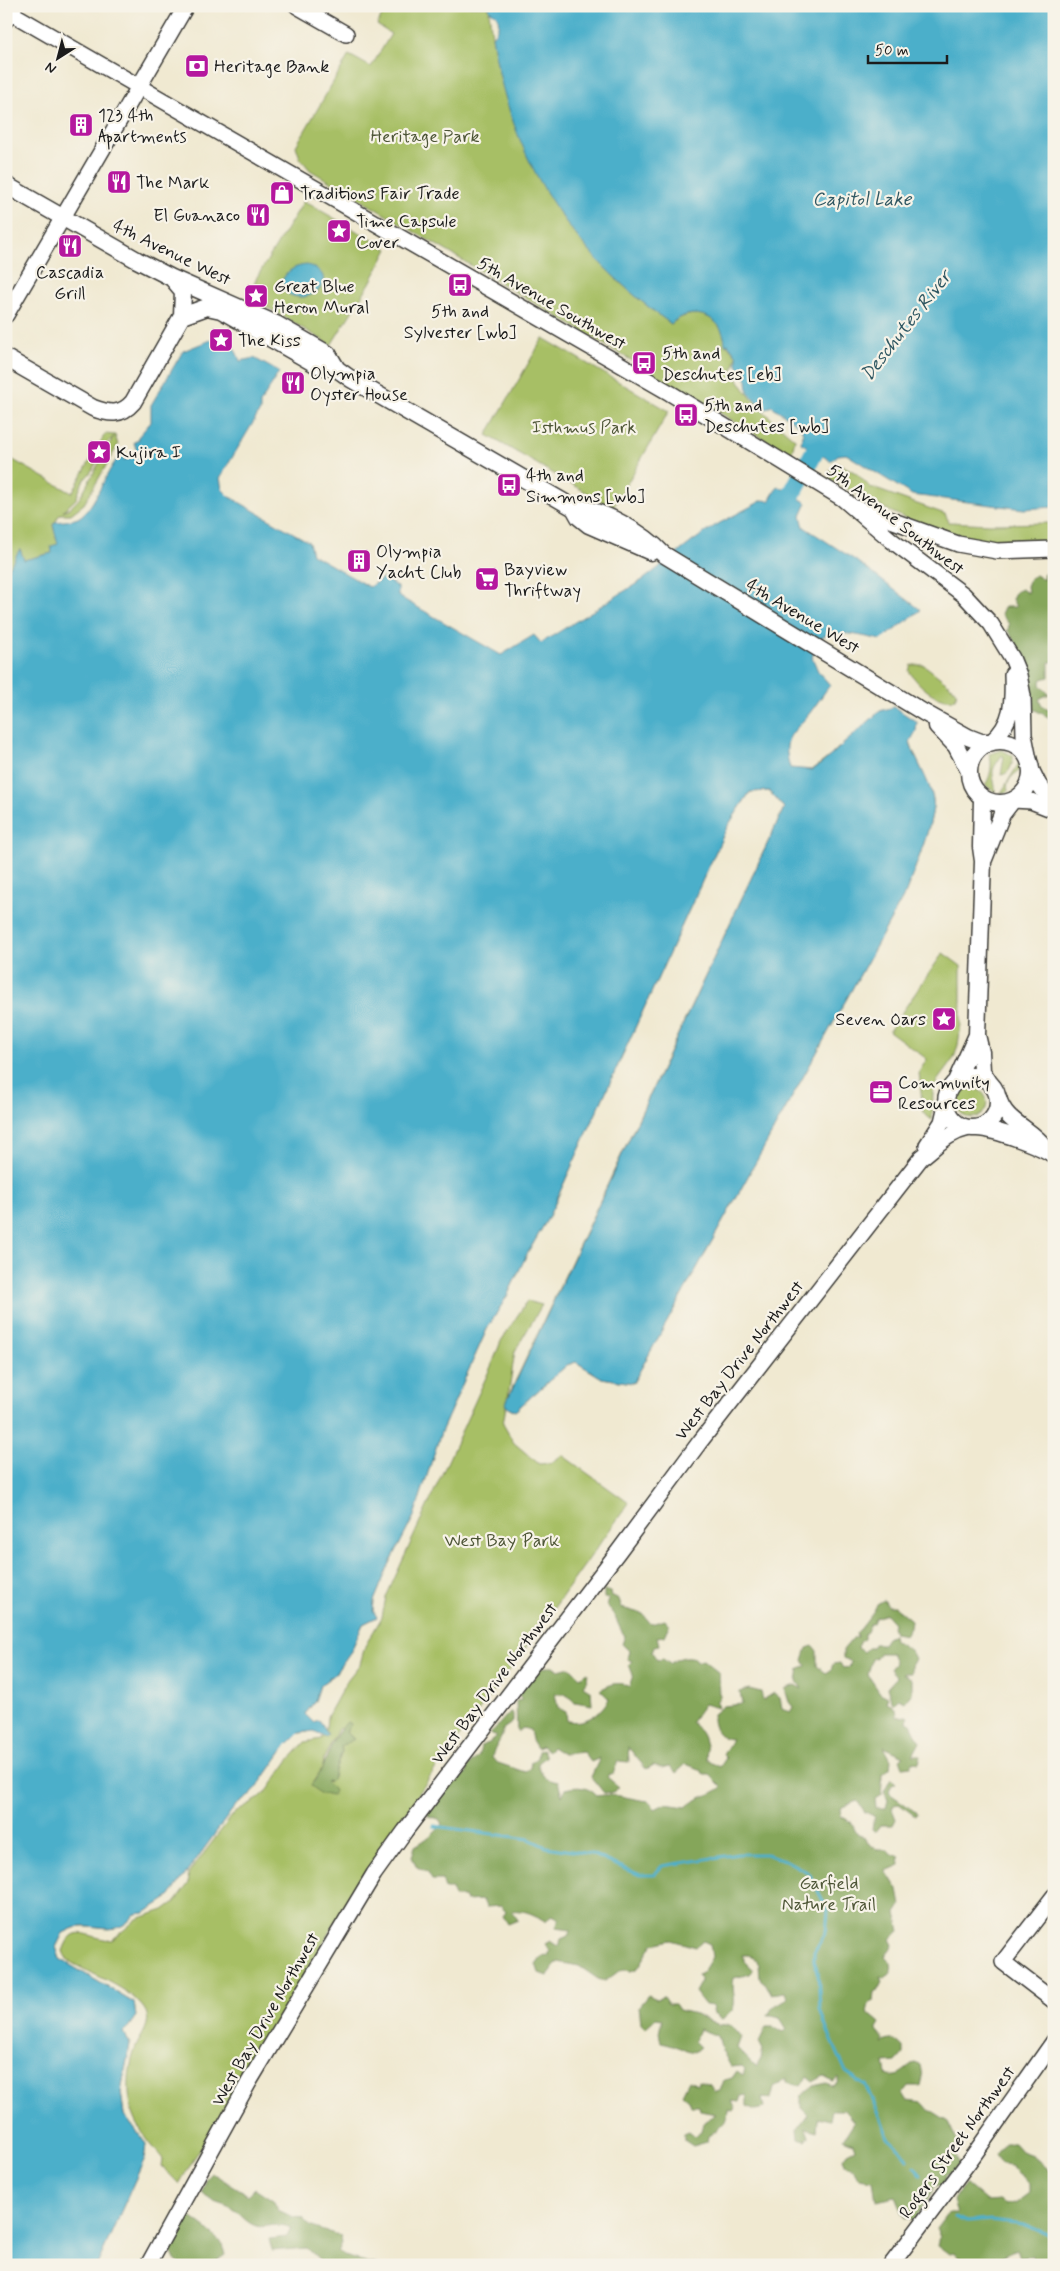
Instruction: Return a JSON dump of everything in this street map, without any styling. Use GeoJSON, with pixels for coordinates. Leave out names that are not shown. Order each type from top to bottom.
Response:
{"type":"FeatureCollection","features":[{"type":"Feature","properties":{"kind":"main road","name":"4th Avenue West"},"geometry":{"type":"LineString","coordinates":[[6,184],[172,278],[276,324],[328,354],[337,368],[351,379],[574,508],[586,508],[601,514],[655,549],[923,712]]}},
{"type":"Feature","properties":{"kind":"main road"},"geometry":{"type":"LineString","coordinates":[[6,358],[93,408],[107,413],[116,413],[128,409],[182,316],[183,291],[172,278]]}},
{"type":"Feature","properties":{"kind":"main road"},"geometry":{"type":"LineString","coordinates":[[182,316],[207,307],[221,310],[317,366],[337,368]]}},
{"type":"Feature","properties":{"kind":"main road"},"geometry":{"type":"LineString","coordinates":[[923,712],[986,741],[1008,742],[1017,746],[1030,764],[1027,788],[1012,801],[1002,814],[983,861]]}},
{"type":"Feature","properties":{"kind":"main road"},"geometry":{"type":"LineString","coordinates":[[923,712],[961,753],[974,790],[982,798],[992,802],[1003,803],[1012,801]]}},
{"type":"Feature","properties":{"kind":"main road"},"geometry":{"type":"LineString","coordinates":[[968,769],[975,752],[986,741]]}},
{"type":"Feature","properties":{"kind":"main road"},"geometry":{"type":"LineString","coordinates":[[982,798],[981,847],[983,861],[977,1035],[981,1052],[982,1071],[998,1096],[1006,1114],[1040,1140],[1051,1153]]}},
{"type":"Feature","properties":{"kind":"main road"},"geometry":{"type":"LineString","coordinates":[[977,1035],[956,1081],[946,1096],[946,1105],[953,1121],[973,1128],[994,1130],[1051,1153]]}},
{"type":"Feature","properties":{"kind":"main road"},"geometry":{"type":"LineString","coordinates":[[956,1081],[973,1076],[989,1082]]}},
{"type":"Feature","properties":{"kind":"main road"},"geometry":{"type":"LineString","coordinates":[[973,1128],[985,1125],[996,1113],[998,1096]]}},
{"type":"Feature","properties":{"kind":"street"},"geometry":{"type":"LineString","coordinates":[[6,315],[186,6]]}},
{"type":"Feature","properties":{"kind":"street"},"geometry":{"type":"LineString","coordinates":[[297,6],[346,34]]}},
{"type":"Feature","properties":{"kind":"street","name":"5th Avenue Southwest"},"geometry":{"type":"LineString","coordinates":[[9,12],[670,393],[823,485],[853,507],[978,610],[1001,639],[1012,658],[1022,686],[1024,735],[1030,764]]}},
{"type":"Feature","properties":{"kind":"street"},"geometry":{"type":"LineString","coordinates":[[853,507],[958,544],[997,551],[1054,549]]}},
{"type":"Feature","properties":{"kind":"street"},"geometry":{"type":"LineString","coordinates":[[986,741],[1001,734],[1010,716],[1012,705],[1012,658]]}},
{"type":"Feature","properties":{"kind":"street"},"geometry":{"type":"LineString","coordinates":[[1030,764],[1039,785],[1054,804]]}},
{"type":"Feature","properties":{"kind":"street"},"geometry":{"type":"LineString","coordinates":[[1012,801],[1032,801],[1054,810]]}},
{"type":"Feature","properties":{"kind":"street","name":"West Bay Drive Northwest"},"geometry":{"type":"LineString","coordinates":[[148,2265],[253,2075],[360,1898],[404,1831],[699,1443],[921,1158],[942,1122],[946,1105]]}},
{"type":"Feature","properties":{"kind":"street","name":"West Bay Drive Northwest"},"geometry":{"type":"LineString","coordinates":[[921,1158],[950,1134],[973,1128]]}},
{"type":"Feature","properties":{"kind":"street"},"geometry":{"type":"LineString","coordinates":[[1054,1896],[1004,1962],[1054,2000]]}},
{"type":"Feature","properties":{"kind":"street","name":"Rogers Street Northwest"},"geometry":{"type":"LineString","coordinates":[[891,2265],[973,2156],[1054,2041]]}},
{"type":"Feature","properties":{"kind":"green space","name":"Heritage Park"},"geometry":{"type":"Polygon","coordinates":[[[387,6],[489,6],[496,58],[504,88],[530,160],[546,192],[588,249],[640,300],[671,324],[683,317],[695,314],[708,317],[719,326],[727,344],[737,356],[733,370],[739,381],[768,416],[795,439],[791,455],[310,170],[300,158],[296,146],[349,55],[371,67],[391,34],[377,25],[387,6]]]}},
{"type":"Feature","properties":{"kind":"green space"},"geometry":{"type":"Polygon","coordinates":[[[304,201],[388,249],[370,283],[331,345],[270,309],[248,300],[257,277],[304,201]]]}},
{"type":"Feature","properties":{"kind":"green space","name":"Isthmus Park"},"geometry":{"type":"Polygon","coordinates":[[[543,338],[669,411],[613,508],[487,435],[543,338]]]}},
{"type":"Feature","properties":{"kind":"green space"},"geometry":{"type":"Polygon","coordinates":[[[105,434],[115,435],[118,445],[84,504],[71,514],[60,514],[53,525],[58,544],[52,553],[24,560],[20,549],[6,573],[6,456],[72,493],[105,434]],[[114,436],[83,481],[76,499],[63,511],[70,508],[79,499],[114,436]]]}},
{"type":"Feature","properties":{"kind":"green space"},"geometry":{"type":"Polygon","coordinates":[[[838,463],[856,473],[870,487],[945,514],[949,522],[989,524],[1054,523],[1054,540],[1000,544],[977,541],[933,529],[870,501],[830,479],[830,470],[838,463]]]}},
{"type":"Feature","properties":{"kind":"green space"},"geometry":{"type":"Polygon","coordinates":[[[1048,573],[1054,579],[1054,662],[1049,662],[1049,677],[1042,679],[1040,685],[1049,694],[1039,699],[1042,706],[1049,709],[1054,702],[1054,720],[1035,710],[1027,709],[1025,699],[1031,693],[1033,685],[1023,680],[1022,674],[1026,668],[1021,650],[1012,648],[1015,641],[1008,631],[1009,624],[1001,614],[1004,607],[1016,607],[1012,599],[1015,592],[1021,589],[1028,593],[1027,586],[1030,578],[1036,575],[1044,580],[1043,574],[1048,573]]]}},
{"type":"Feature","properties":{"kind":"green space"},"geometry":{"type":"Polygon","coordinates":[[[911,665],[924,665],[951,686],[957,693],[955,699],[941,698],[929,692],[909,671],[911,665]]]}},
{"type":"Feature","properties":{"kind":"green space","name":"West Bay Park"},"geometry":{"type":"Polygon","coordinates":[[[910,741],[931,792],[933,807],[923,845],[906,892],[633,1383],[602,1378],[576,1362],[567,1365],[515,1411],[506,1406],[503,1424],[514,1443],[539,1464],[551,1463],[562,1455],[629,1503],[508,1672],[442,1759],[355,1889],[179,2184],[162,2166],[163,2159],[142,2132],[134,2117],[129,2094],[132,2059],[146,2027],[146,2011],[126,1992],[67,1960],[63,1951],[72,1936],[83,1934],[112,1940],[137,1919],[164,1910],[175,1902],[189,1883],[188,1874],[235,1812],[258,1799],[268,1790],[288,1761],[305,1742],[321,1739],[326,1729],[327,1717],[348,1679],[360,1664],[365,1646],[382,1617],[386,1597],[501,1341],[527,1301],[542,1305],[515,1351],[508,1397],[784,808],[769,791],[750,792],[727,827],[548,1218],[526,1256],[507,1296],[487,1329],[441,1432],[414,1516],[388,1567],[374,1601],[373,1611],[377,1617],[363,1624],[351,1651],[334,1675],[320,1685],[315,1701],[305,1714],[308,1732],[299,1733],[286,1746],[252,1794],[235,1806],[169,1897],[144,1913],[135,1914],[122,1926],[108,1929],[77,1927],[63,1933],[56,1947],[60,1959],[134,2003],[136,2016],[124,2033],[130,2044],[121,2091],[124,2115],[146,2144],[144,2160],[97,2265],[6,2265],[6,1928],[722,765],[807,796],[812,770],[838,748],[910,741]],[[351,1724],[338,1729],[324,1758],[323,1767],[311,1785],[334,1791],[326,1782],[332,1780],[342,1751],[341,1746],[354,1739],[346,1732],[351,1724]]]}},
{"type":"Feature","properties":{"kind":"green space"},"geometry":{"type":"Polygon","coordinates":[[[1002,750],[1013,756],[1012,762],[1009,771],[1001,775],[1004,756],[1001,756],[995,765],[993,774],[995,792],[985,785],[991,770],[989,754],[1002,750]]]}},
{"type":"Feature","properties":{"kind":"green space"},"geometry":{"type":"Polygon","coordinates":[[[1019,763],[1021,770],[1010,779],[1008,791],[1001,793],[1019,763]]]}},
{"type":"Feature","properties":{"kind":"green space"},"geometry":{"type":"Polygon","coordinates":[[[943,953],[961,966],[961,1024],[954,1058],[937,1081],[933,1092],[932,1120],[923,1113],[919,1072],[927,1059],[889,1031],[943,953]]]}},
{"type":"Feature","properties":{"kind":"green space"},"geometry":{"type":"Polygon","coordinates":[[[972,1088],[982,1093],[987,1103],[982,1113],[972,1118],[962,1113],[957,1103],[962,1093],[972,1088]]]}},
{"type":"Feature","properties":{"kind":"green space","name":"Garfield Nature Trail"},"geometry":{"type":"Polygon","coordinates":[[[604,1590],[619,1599],[622,1608],[643,1614],[651,1624],[665,1620],[669,1625],[664,1636],[657,1637],[659,1645],[654,1646],[652,1652],[657,1660],[663,1659],[670,1664],[682,1658],[692,1657],[695,1658],[696,1662],[703,1660],[719,1673],[720,1697],[716,1702],[718,1708],[704,1704],[691,1722],[703,1736],[707,1759],[720,1767],[726,1758],[723,1755],[732,1739],[720,1735],[715,1728],[713,1714],[723,1706],[742,1704],[740,1692],[749,1689],[761,1692],[763,1700],[774,1693],[780,1698],[782,1708],[790,1712],[793,1707],[789,1702],[785,1689],[795,1685],[802,1689],[797,1681],[799,1668],[806,1666],[803,1660],[807,1648],[813,1646],[817,1651],[817,1666],[826,1673],[831,1670],[833,1664],[840,1663],[843,1668],[849,1667],[851,1661],[843,1658],[843,1650],[853,1638],[857,1637],[856,1633],[868,1619],[877,1604],[884,1600],[888,1606],[894,1606],[911,1620],[910,1627],[905,1635],[894,1633],[892,1626],[894,1623],[886,1614],[875,1618],[864,1634],[864,1639],[859,1642],[858,1648],[864,1652],[868,1648],[872,1648],[874,1644],[883,1644],[887,1638],[893,1635],[894,1640],[911,1651],[915,1659],[911,1666],[911,1673],[902,1673],[912,1679],[912,1693],[905,1702],[899,1699],[893,1704],[887,1688],[897,1677],[890,1669],[895,1663],[891,1653],[879,1653],[877,1657],[872,1659],[868,1675],[880,1693],[888,1697],[887,1703],[895,1708],[897,1717],[908,1716],[907,1722],[911,1724],[920,1742],[913,1755],[921,1755],[919,1763],[914,1762],[911,1766],[903,1767],[900,1759],[904,1756],[884,1747],[891,1760],[890,1768],[883,1774],[881,1795],[875,1799],[876,1808],[886,1808],[888,1800],[884,1792],[891,1779],[896,1783],[891,1786],[889,1793],[917,1813],[915,1816],[899,1804],[894,1805],[892,1809],[896,1819],[893,1825],[880,1825],[875,1832],[872,1829],[874,1816],[865,1812],[857,1801],[840,1808],[841,1816],[851,1822],[857,1834],[868,1843],[878,1850],[888,1850],[891,1854],[899,1856],[900,1865],[886,1871],[898,1890],[901,1906],[896,1913],[900,1931],[890,1939],[893,1945],[885,1956],[891,1963],[892,1973],[884,1978],[880,1976],[882,1982],[878,1990],[874,1992],[873,2001],[869,2004],[867,2012],[880,2023],[876,2030],[884,2039],[882,2043],[893,2040],[903,2047],[903,2054],[896,2062],[884,2063],[886,2074],[894,2075],[901,2073],[915,2063],[920,2065],[922,2076],[920,2086],[909,2086],[903,2094],[907,2101],[923,2103],[929,2110],[948,2122],[959,2145],[956,2156],[960,2165],[960,2173],[946,2175],[943,2185],[935,2186],[915,2220],[905,2218],[896,2197],[876,2201],[873,2180],[858,2178],[852,2169],[846,2166],[843,2159],[847,2153],[855,2149],[853,2143],[843,2139],[854,2122],[844,2110],[832,2110],[830,2121],[818,2118],[817,2131],[806,2128],[809,2137],[806,2141],[798,2139],[797,2130],[808,2115],[801,2108],[801,2097],[813,2086],[827,2083],[832,2086],[837,2083],[839,2077],[833,2081],[824,2076],[813,2082],[807,2077],[801,2086],[787,2082],[787,2078],[774,2087],[771,2099],[762,2098],[764,2108],[755,2110],[747,2106],[747,2095],[741,2096],[739,2102],[732,2101],[735,2108],[733,2111],[728,2110],[727,2119],[708,2136],[707,2142],[693,2146],[684,2140],[684,2133],[689,2131],[695,2136],[702,2131],[704,2122],[716,2114],[700,2111],[699,2106],[691,2106],[689,2100],[682,2094],[689,2080],[697,2084],[698,2081],[711,2085],[715,2092],[720,2091],[724,2080],[732,2078],[737,2071],[743,2075],[745,2069],[742,2066],[731,2067],[722,2050],[718,2036],[699,2029],[694,2041],[700,2047],[694,2052],[661,2042],[659,2033],[662,2019],[656,2018],[645,2028],[641,2023],[639,2006],[648,1995],[657,1999],[663,1997],[668,2004],[675,2004],[679,2010],[695,2014],[719,2025],[730,2024],[741,2037],[737,2048],[755,2066],[761,2059],[763,2050],[759,2042],[766,2027],[773,2027],[784,2032],[787,2029],[780,2018],[768,2015],[773,2007],[788,1998],[786,1992],[771,1994],[766,1984],[760,1979],[759,1964],[749,1955],[742,1955],[754,1970],[750,1974],[734,1978],[734,2006],[728,2015],[722,2019],[712,2012],[713,2006],[705,2005],[695,1992],[701,1981],[698,1975],[703,1972],[712,1957],[710,1944],[703,1941],[696,1947],[671,1940],[653,1944],[638,1968],[631,1971],[620,1971],[605,1981],[598,1979],[579,1966],[558,1962],[547,1976],[539,1973],[536,1964],[541,1957],[548,1956],[550,1951],[545,1944],[550,1941],[559,1947],[561,1939],[568,1936],[571,1930],[556,1928],[559,1919],[551,1916],[546,1922],[530,1913],[512,1911],[518,1920],[508,1924],[503,1916],[506,1912],[501,1906],[486,1907],[483,1900],[466,1901],[464,1897],[454,1897],[452,1889],[445,1889],[442,1880],[432,1880],[428,1873],[417,1867],[412,1857],[415,1846],[430,1836],[442,1824],[439,1819],[428,1816],[426,1808],[453,1772],[459,1775],[467,1773],[467,1767],[479,1756],[481,1746],[489,1743],[496,1737],[490,1734],[511,1711],[513,1722],[503,1729],[492,1758],[498,1763],[525,1772],[530,1768],[531,1762],[537,1758],[538,1751],[543,1750],[546,1757],[538,1763],[542,1774],[558,1782],[562,1796],[565,1789],[582,1788],[590,1790],[597,1796],[616,1796],[650,1801],[655,1809],[665,1804],[686,1807],[722,1787],[710,1775],[704,1775],[701,1770],[686,1764],[676,1773],[670,1766],[662,1768],[654,1765],[646,1769],[628,1747],[629,1762],[618,1761],[613,1774],[609,1774],[607,1777],[619,1787],[613,1792],[604,1793],[591,1777],[600,1758],[591,1762],[583,1752],[563,1754],[552,1747],[548,1751],[542,1746],[537,1748],[532,1740],[530,1730],[523,1728],[517,1732],[516,1701],[522,1700],[517,1691],[536,1669],[553,1666],[559,1670],[570,1667],[580,1677],[588,1672],[587,1680],[583,1686],[591,1691],[592,1705],[575,1702],[565,1694],[555,1694],[558,1708],[566,1712],[567,1721],[586,1720],[601,1710],[609,1699],[600,1690],[610,1685],[618,1684],[629,1687],[633,1675],[629,1664],[632,1661],[627,1659],[629,1651],[622,1644],[625,1636],[607,1607],[609,1599],[604,1598],[604,1590]]]}},
{"type":"Feature","properties":{"kind":"green space"},"geometry":{"type":"Polygon","coordinates":[[[347,1722],[351,1724],[346,1732],[354,1739],[341,1746],[342,1751],[332,1780],[326,1782],[335,1791],[332,1796],[319,1793],[311,1785],[317,1778],[336,1736],[347,1722]]]}},
{"type":"Feature","properties":{"kind":"green space"},"geometry":{"type":"Polygon","coordinates":[[[1005,2143],[1014,2143],[1021,2151],[1032,2155],[1054,2174],[1054,2243],[1048,2242],[1047,2263],[1042,2258],[1032,2259],[1032,2255],[1020,2257],[1017,2249],[1002,2256],[998,2262],[1000,2265],[976,2264],[954,2253],[950,2254],[938,2245],[940,2237],[936,2229],[948,2213],[957,2213],[953,2201],[965,2183],[986,2201],[1000,2200],[1006,2206],[1015,2204],[1030,2193],[1030,2183],[1010,2166],[1001,2165],[995,2156],[1005,2143]]]}},
{"type":"Feature","properties":{"kind":"green space"},"geometry":{"type":"Polygon","coordinates":[[[212,2173],[248,2195],[255,2188],[273,2200],[278,2210],[293,2217],[303,2218],[306,2223],[314,2228],[340,2236],[342,2243],[338,2252],[344,2256],[378,2265],[320,2265],[321,2261],[307,2248],[272,2251],[269,2239],[287,2237],[291,2228],[280,2225],[256,2226],[248,2222],[233,2209],[208,2198],[202,2193],[207,2178],[212,2173]]]}},
{"type":"Feature","properties":{"kind":"green space"},"geometry":{"type":"Polygon","coordinates":[[[179,2218],[192,2218],[207,2229],[222,2244],[225,2255],[216,2261],[215,2265],[180,2265],[175,2260],[166,2240],[179,2218]]]}},
{"type":"Feature","properties":{"kind":"water","name":"Capitol Lake"},"geometry":{"type":"Polygon","coordinates":[[[489,6],[1054,6],[1054,507],[1024,509],[912,495],[846,454],[838,455],[831,461],[801,443],[803,434],[801,427],[772,406],[764,410],[748,392],[747,380],[737,365],[737,356],[728,344],[725,345],[724,335],[713,320],[697,314],[679,318],[671,324],[635,296],[603,266],[575,234],[551,200],[530,163],[514,123],[501,81],[492,36],[499,23],[496,14],[490,11],[489,6]]]}},
{"type":"Feature","properties":{"kind":"water"},"geometry":{"type":"Polygon","coordinates":[[[307,265],[318,270],[323,276],[323,283],[320,289],[305,297],[285,292],[282,281],[286,274],[299,266],[307,265]]]}},
{"type":"Feature","properties":{"kind":"water"},"geometry":{"type":"Polygon","coordinates":[[[213,339],[231,345],[240,361],[254,358],[279,372],[260,404],[260,411],[220,478],[222,489],[230,497],[309,542],[312,554],[369,587],[383,578],[398,587],[398,596],[501,655],[534,635],[541,643],[644,579],[716,525],[763,500],[769,501],[778,486],[807,503],[801,516],[804,527],[855,560],[921,610],[881,640],[836,633],[824,636],[820,640],[812,657],[818,671],[830,685],[790,737],[787,749],[790,768],[812,770],[880,711],[894,707],[917,722],[916,731],[910,742],[926,777],[933,799],[933,807],[923,845],[906,892],[633,1383],[602,1378],[576,1362],[567,1365],[515,1411],[505,1405],[784,808],[769,791],[750,792],[727,827],[548,1218],[526,1256],[507,1296],[487,1329],[441,1432],[414,1516],[388,1567],[374,1601],[373,1611],[377,1617],[363,1624],[351,1651],[334,1675],[320,1685],[315,1701],[305,1714],[313,1722],[319,1720],[328,1735],[326,1737],[314,1731],[299,1733],[286,1746],[252,1794],[235,1806],[169,1897],[144,1913],[135,1914],[122,1926],[108,1929],[77,1927],[63,1933],[56,1947],[60,1959],[134,2003],[136,2016],[124,2033],[130,2044],[121,2091],[124,2115],[146,2144],[144,2160],[97,2265],[6,2265],[6,573],[20,549],[24,560],[52,553],[51,546],[58,544],[53,525],[55,522],[75,519],[85,513],[122,454],[124,460],[138,456],[134,442],[139,440],[138,437],[151,422],[151,405],[183,351],[213,339]]]}},
{"type":"Feature","properties":{"kind":"waterway","name":"Deschutes River"},"geometry":{"type":"LineString","coordinates":[[792,494],[826,430]]}},
{"type":"Feature","properties":{"kind":"waterway"},"geometry":{"type":"LineString","coordinates":[[434,1826],[529,1839],[546,1847],[591,1854],[640,1875],[654,1875],[662,1866],[738,1854],[766,1854],[785,1860],[809,1873],[828,1911],[826,1932],[814,1952],[814,1961],[818,1972],[820,2009],[826,2027],[846,2072],[865,2085],[888,2138],[901,2150],[907,2160]]}},
{"type":"Feature","properties":{"kind":"waterway"},"geometry":{"type":"LineString","coordinates":[[914,2167],[921,2175]]}},
{"type":"Feature","properties":{"kind":"waterway"},"geometry":{"type":"LineString","coordinates":[[955,2217],[967,2222],[991,2220],[1023,2224],[1049,2235],[1054,2234]]}},
{"type":"Feature","properties":{"kind":"place","name":"Heritage Bank"},"geometry":{"type":"Point","coordinates":[197,66]}},
{"type":"Feature","properties":{"kind":"place","name":"123 4th Apartments"},"geometry":{"type":"Point","coordinates":[81,125]}},
{"type":"Feature","properties":{"kind":"place","name":"The Mark"},"geometry":{"type":"Point","coordinates":[119,182]}},
{"type":"Feature","properties":{"kind":"place","name":"Traditions Fair Trade"},"geometry":{"type":"Point","coordinates":[282,193]}},
{"type":"Feature","properties":{"kind":"place","name":"El Guanaco"},"geometry":{"type":"Point","coordinates":[258,215]}},
{"type":"Feature","properties":{"kind":"place","name":"Time Capsule Cover"},"geometry":{"type":"Point","coordinates":[339,231]}},
{"type":"Feature","properties":{"kind":"place","name":"Cascadia Grill"},"geometry":{"type":"Point","coordinates":[70,246]}},
{"type":"Feature","properties":{"kind":"place","name":"5th and Sylvester [wb]"},"geometry":{"type":"Point","coordinates":[460,285]}},
{"type":"Feature","properties":{"kind":"place","name":"Great Blue Heron Mural"},"geometry":{"type":"Point","coordinates":[256,296]}},
{"type":"Feature","properties":{"kind":"place","name":"The Kiss"},"geometry":{"type":"Point","coordinates":[221,340]}},
{"type":"Feature","properties":{"kind":"place","name":"5th and Deschutes [eb]"},"geometry":{"type":"Point","coordinates":[644,363]}},
{"type":"Feature","properties":{"kind":"place","name":"Olympia Oyster House"},"geometry":{"type":"Point","coordinates":[293,383]}},
{"type":"Feature","properties":{"kind":"place","name":"5th and Deschutes [wb]"},"geometry":{"type":"Point","coordinates":[686,415]}},
{"type":"Feature","properties":{"kind":"place","name":"Kujira I"},"geometry":{"type":"Point","coordinates":[99,452]}},
{"type":"Feature","properties":{"kind":"place","name":"4th and Simmons [wb]"},"geometry":{"type":"Point","coordinates":[509,485]}},
{"type":"Feature","properties":{"kind":"place","name":"Olympia Yacht Club"},"geometry":{"type":"Point","coordinates":[359,561]}},
{"type":"Feature","properties":{"kind":"place","name":"Bayview Thriftway"},"geometry":{"type":"Point","coordinates":[487,579]}},
{"type":"Feature","properties":{"kind":"place","name":"Seven Oars"},"geometry":{"type":"Point","coordinates":[944,1019]}},
{"type":"Feature","properties":{"kind":"place","name":"Community Resources"},"geometry":{"type":"Point","coordinates":[881,1092]}}]}
